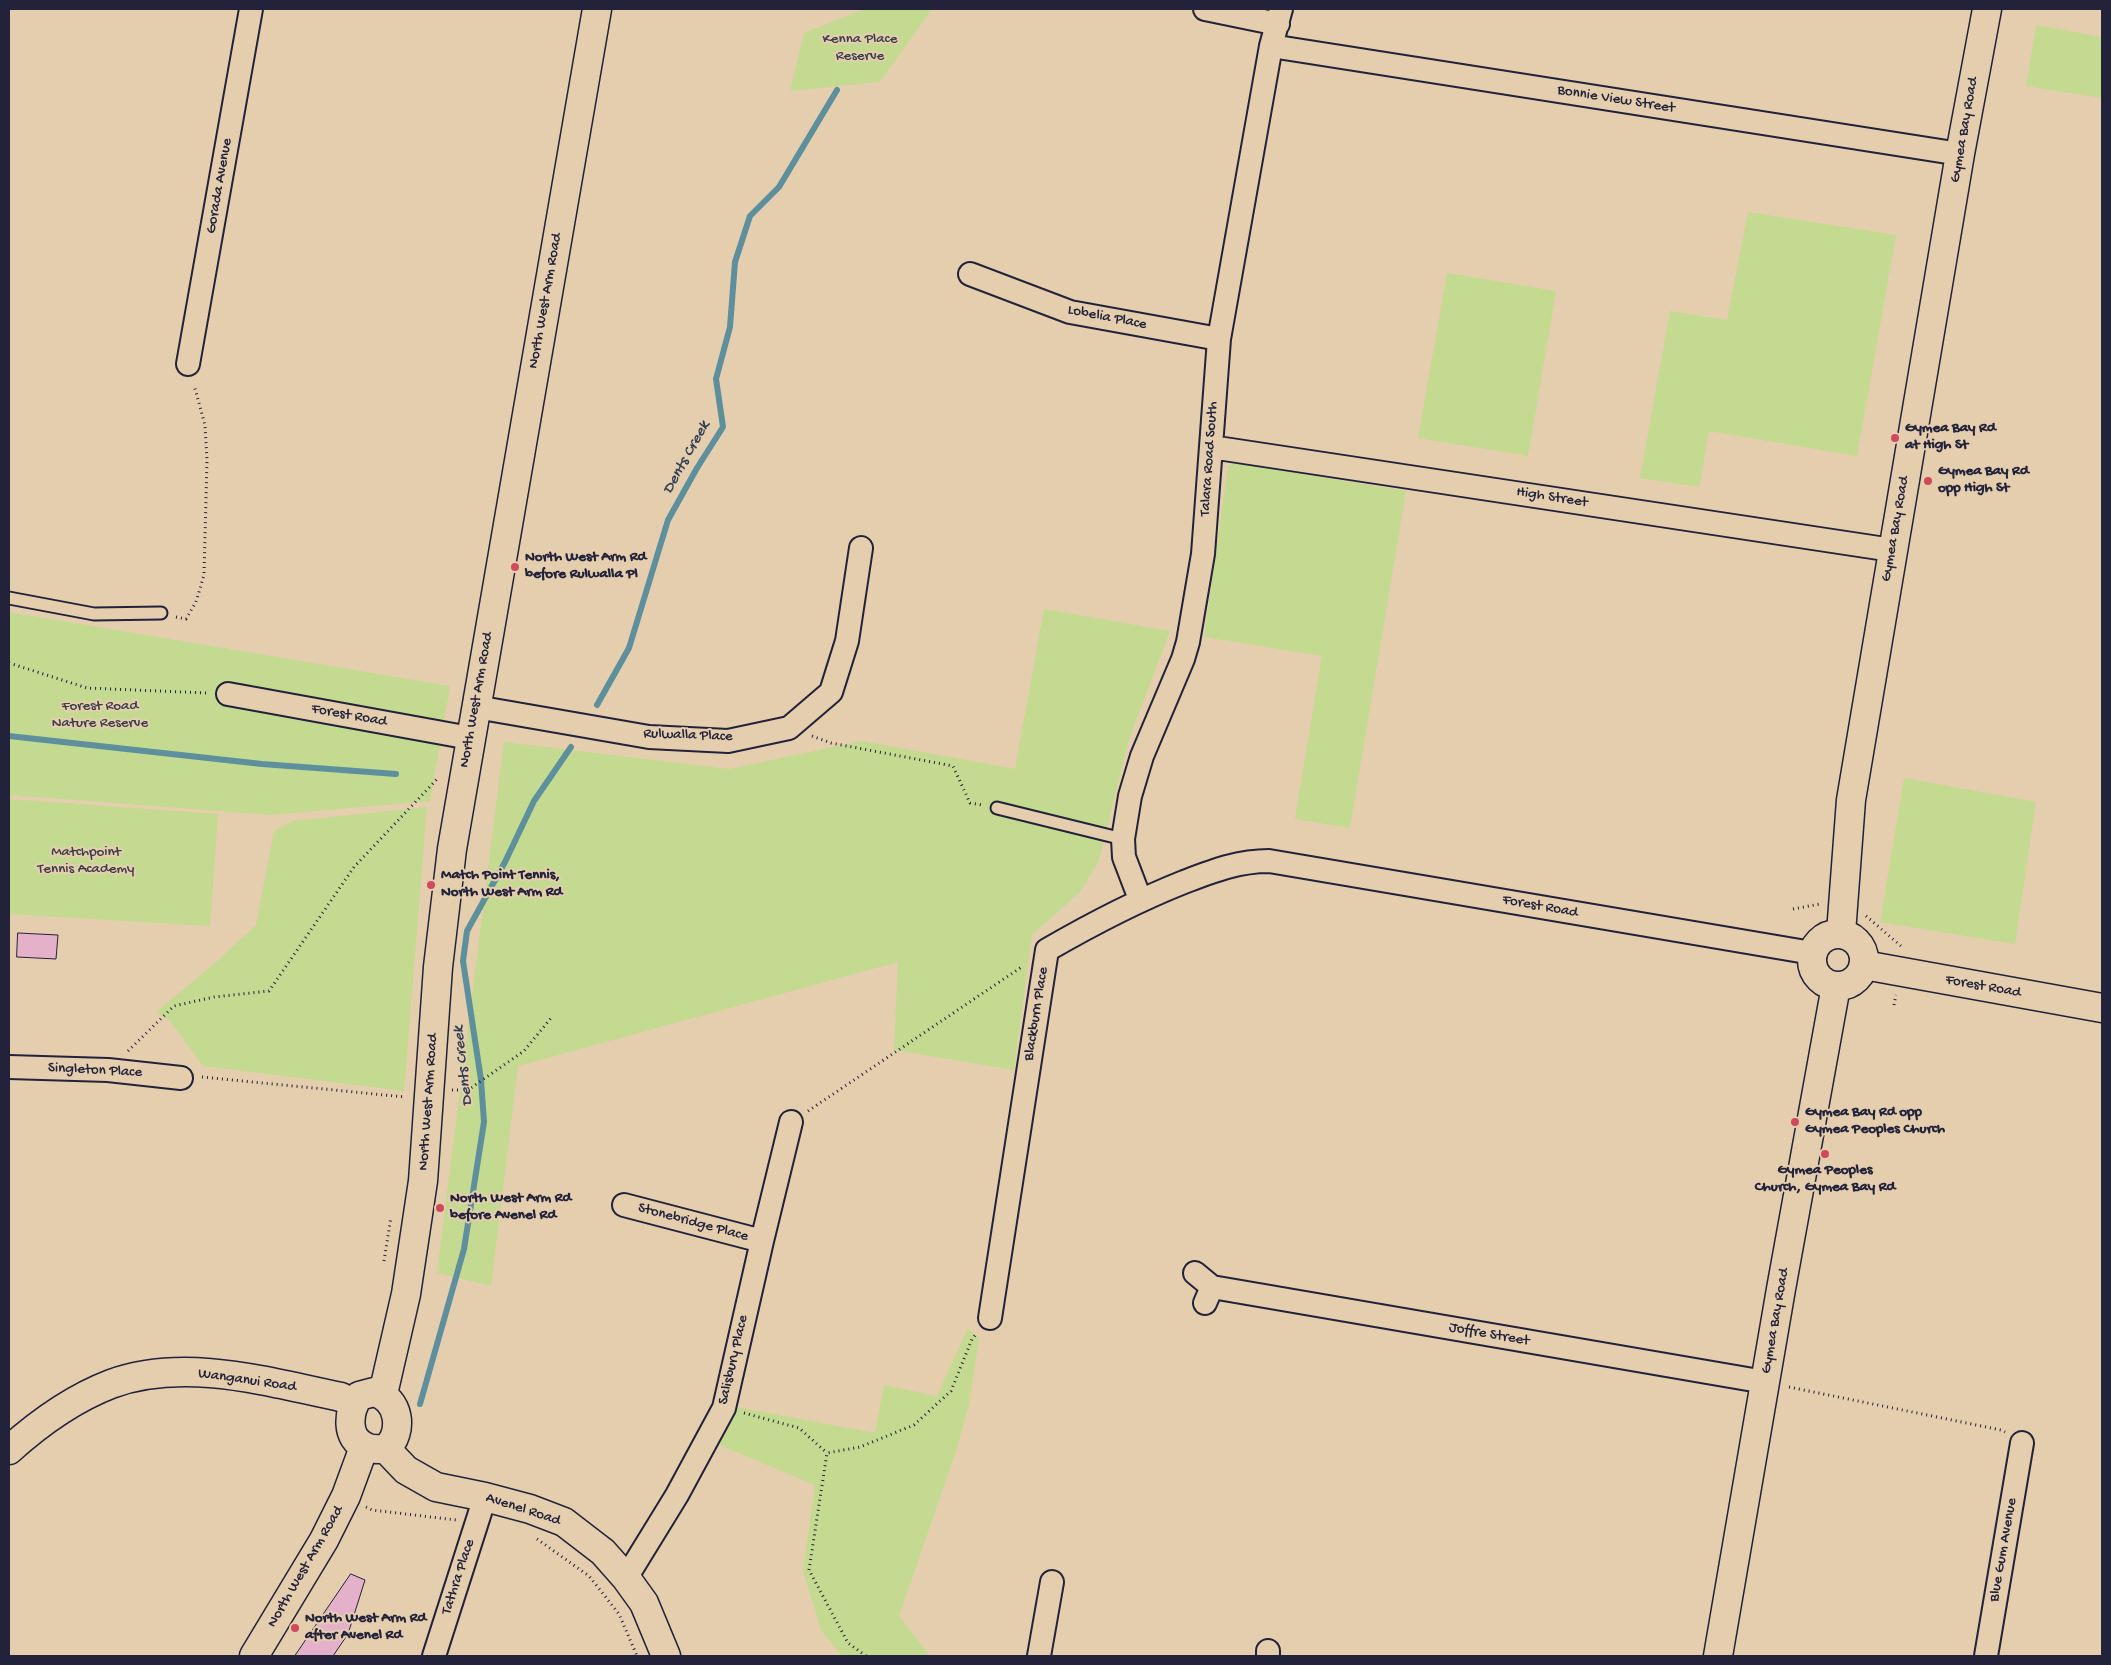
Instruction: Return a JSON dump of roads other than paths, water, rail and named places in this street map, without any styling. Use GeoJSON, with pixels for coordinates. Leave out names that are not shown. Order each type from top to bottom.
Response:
{"type":"FeatureCollection","features":[{"type":"Feature","properties":{"kind":"street","name":"Gorada Avenue"},"geometry":{"type":"LineString","coordinates":[[188,364],[251,9]]}},
{"type":"Feature","properties":{"kind":"street","name":"North West Arm Road"},"geometry":{"type":"LineString","coordinates":[[383,1394],[406,1294],[423,1181],[443,909],[470,738],[597,9]]}},
{"type":"Feature","properties":{"kind":"street"},"geometry":{"type":"LineString","coordinates":[[1205,9],[1280,17]]}},
{"type":"Feature","properties":{"kind":"street","name":"Gymea Bay Road"},"geometry":{"type":"LineString","coordinates":[[1840,933],[1851,800],[1960,154],[1987,9]]}},
{"type":"Feature","properties":{"kind":"street","name":"Talara Road South"},"geometry":{"type":"LineString","coordinates":[[1140,900],[1127,868],[1123,839],[1136,772],[1183,659],[1188,642],[1203,554],[1219,339],[1271,46],[1280,17]]}},
{"type":"Feature","properties":{"kind":"street","name":"Bonnie View Street"},"geometry":{"type":"LineString","coordinates":[[1271,46],[1960,154]]}},
{"type":"Feature","properties":{"kind":"street","name":"Lobelia Place"},"geometry":{"type":"LineString","coordinates":[[970,274],[1070,312],[1219,339]]}},
{"type":"Feature","properties":{"kind":"street","name":"High Street"},"geometry":{"type":"LineString","coordinates":[[1211,447],[1892,550]]}},
{"type":"Feature","properties":{"kind":"street","name":"Rulwalla Place"},"geometry":{"type":"LineString","coordinates":[[476,707],[649,737],[728,741],[789,728],[831,692],[847,641],[862,548]]}},
{"type":"Feature","properties":{"kind":"street","name":"Forest Road"},"geometry":{"type":"LineString","coordinates":[[228,694],[470,738]]}},
{"type":"Feature","properties":{"kind":"street","name":"Blackburn Place"},"geometry":{"type":"LineString","coordinates":[[990,1318],[1047,950],[1140,900],[1221,868],[1252,861],[1269,861]]}},
{"type":"Feature","properties":{"kind":"street","name":"Forest Road"},"geometry":{"type":"LineString","coordinates":[[1269,861],[1812,953]]}},
{"type":"Feature","properties":{"kind":"street"},"geometry":{"type":"LineString","coordinates":[[1840,933],[1849,936],[1862,948],[1864,965],[1861,972],[1851,983],[1836,986],[1827,984],[1819,979],[1814,972],[1812,953],[1820,940],[1840,933]]}},
{"type":"Feature","properties":{"kind":"street","name":"Forest Road"},"geometry":{"type":"LineString","coordinates":[[1864,965],[2102,1008]]}},
{"type":"Feature","properties":{"kind":"street","name":"Gymea Bay Road"},"geometry":{"type":"LineString","coordinates":[[1718,1656],[1836,986]]}},
{"type":"Feature","properties":{"kind":"street","name":"Singleton Place"},"geometry":{"type":"LineString","coordinates":[[9,1067],[108,1070],[181,1078]]}},
{"type":"Feature","properties":{"kind":"street","name":"Salisbury Place"},"geometry":{"type":"LineString","coordinates":[[626,1578],[677,1495],[724,1408],[791,1122]]}},
{"type":"Feature","properties":{"kind":"street","name":"Stonebridge Place"},"geometry":{"type":"LineString","coordinates":[[624,1205],[762,1242]]}},
{"type":"Feature","properties":{"kind":"street","name":"Joffre Street"},"geometry":{"type":"LineString","coordinates":[[1195,1274],[1209,1295],[1765,1382]]}},
{"type":"Feature","properties":{"kind":"street","name":"Wanganui Road"},"geometry":{"type":"LineString","coordinates":[[9,1450],[32,1429],[69,1404],[112,1384],[143,1376],[175,1372],[218,1374],[341,1397],[353,1404]]}},
{"type":"Feature","properties":{"kind":"street"},"geometry":{"type":"LineString","coordinates":[[374,1392],[383,1394],[390,1400],[394,1406],[397,1429],[393,1442],[375,1448],[354,1436],[350,1424],[353,1404],[359,1396],[374,1392]]}},
{"type":"Feature","properties":{"kind":"street","name":"Blue Gum Avenue"},"geometry":{"type":"LineString","coordinates":[[1986,1656],[2022,1443]]}},
{"type":"Feature","properties":{"kind":"street","name":"North West Arm Road"},"geometry":{"type":"LineString","coordinates":[[254,1656],[324,1540],[346,1496],[375,1448]]}},
{"type":"Feature","properties":{"kind":"street","name":"Avenel Road"},"geometry":{"type":"LineString","coordinates":[[375,1448],[406,1470],[436,1487],[530,1509],[564,1522],[603,1552],[626,1578],[644,1603],[666,1656]]}},
{"type":"Feature","properties":{"kind":"street","name":"Tathra Place"},"geometry":{"type":"LineString","coordinates":[[434,1656],[485,1497]]}},
{"type":"Feature","properties":{"kind":"street"},"geometry":{"type":"LineString","coordinates":[[1039,1656],[1052,1582]]}},
{"type":"Feature","properties":{"kind":"lane"},"geometry":{"type":"LineString","coordinates":[[9,598],[94,614],[161,613]]}},
{"type":"Feature","properties":{"kind":"lane"},"geometry":{"type":"LineString","coordinates":[[997,808],[1123,839]]}},
{"type":"Feature","properties":{"kind":"waterway","name":"Dents Creek"},"geometry":{"type":"LineString","coordinates":[[597,705],[629,648],[668,520],[697,468],[723,427],[716,379],[730,327],[735,262],[750,216],[779,187],[837,90]]}},
{"type":"Feature","properties":{"kind":"waterway"},"geometry":{"type":"LineString","coordinates":[[9,736],[262,764],[396,774]]}},
{"type":"Feature","properties":{"kind":"waterway","name":"Dents Creek"},"geometry":{"type":"LineString","coordinates":[[420,1404],[464,1249],[484,1122],[481,1080],[463,961],[467,931],[505,862],[534,801],[571,747]]}},
{"type":"Feature","properties":{"kind":"place","name":"Gymea Bay Rd at High St"},"geometry":{"type":"Point","coordinates":[1895,438]}},
{"type":"Feature","properties":{"kind":"place","name":"Gymea Bay Rd opp High St"},"geometry":{"type":"Point","coordinates":[1928,481]}},
{"type":"Feature","properties":{"kind":"place","name":"North West Arm Rd before Rulwalla Pl"},"geometry":{"type":"Point","coordinates":[515,567]}},
{"type":"Feature","properties":{"kind":"place","name":"Match Point Tennis, North West Arm Rd"},"geometry":{"type":"Point","coordinates":[431,885]}},
{"type":"Feature","properties":{"kind":"place","name":"Gymea Bay Rd opp Gymea Peoples Church"},"geometry":{"type":"Point","coordinates":[1795,1122]}},
{"type":"Feature","properties":{"kind":"place","name":"Gymea Peoples Church, Gymea Bay Rd"},"geometry":{"type":"Point","coordinates":[1825,1154]}},
{"type":"Feature","properties":{"kind":"place","name":"North West Arm Rd before Avenel Rd"},"geometry":{"type":"Point","coordinates":[440,1208]}},
{"type":"Feature","properties":{"kind":"place","name":"North West Arm Rd after Avenel Rd"},"geometry":{"type":"Point","coordinates":[295,1628]}},
{"type":"Feature","properties":{"kind":"park label","name":"Kenna Place Reserve"},"geometry":{"type":"Point","coordinates":[860,48]}},
{"type":"Feature","properties":{"kind":"park label","name":"Forest Road Nature Reserve"},"geometry":{"type":"Point","coordinates":[100,716]}},
{"type":"Feature","properties":{"kind":"park label","name":"Matchpoint Tennis Academy"},"geometry":{"type":"Point","coordinates":[86,862]}}]}
